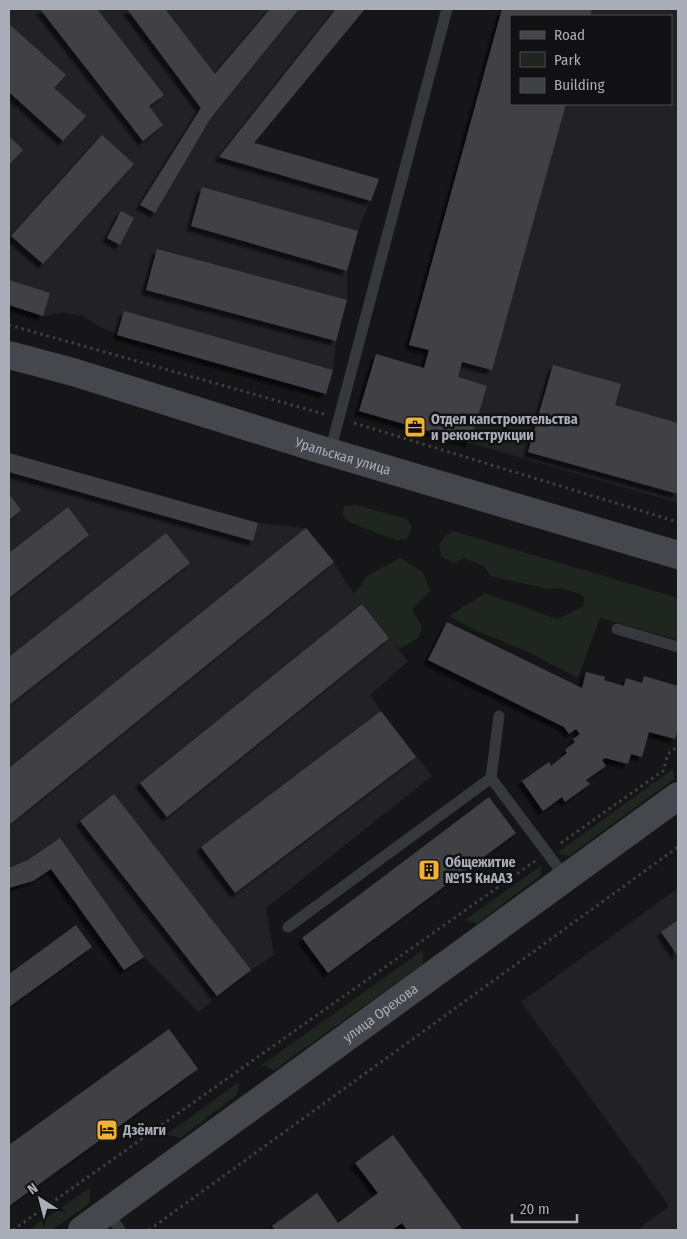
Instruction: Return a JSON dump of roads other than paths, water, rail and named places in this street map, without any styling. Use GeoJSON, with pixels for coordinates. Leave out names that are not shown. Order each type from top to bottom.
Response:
{"type":"FeatureCollection","features":[{"type":"Feature","properties":{"kind":"street","name":"Уральская улица"},"geometry":{"type":"LineString","coordinates":[[9,355],[72,372],[330,452],[678,555]]}},
{"type":"Feature","properties":{"kind":"street","name":"улица Орехова"},"geometry":{"type":"LineString","coordinates":[[82,1230],[114,1221],[566,878],[678,796]]}},
{"type":"Feature","properties":{"kind":"lane"},"geometry":{"type":"LineString","coordinates":[[330,452],[447,9]]}},
{"type":"Feature","properties":{"kind":"lane"},"geometry":{"type":"LineString","coordinates":[[617,629],[678,646]]}},
{"type":"Feature","properties":{"kind":"lane"},"geometry":{"type":"LineString","coordinates":[[499,716],[491,778],[566,878]]}},
{"type":"Feature","properties":{"kind":"lane"},"geometry":{"type":"LineString","coordinates":[[288,927],[491,778]]}},
{"type":"Feature","properties":{"kind":"place","name":"Отдел капстроительства и реконструкции"},"geometry":{"type":"Point","coordinates":[415,427]}},
{"type":"Feature","properties":{"kind":"place","name":"Общежитие №15 КнААЗ"},"geometry":{"type":"Point","coordinates":[429,870]}},
{"type":"Feature","properties":{"kind":"place","name":"Дзёмги"},"geometry":{"type":"Point","coordinates":[107,1130]}}]}
